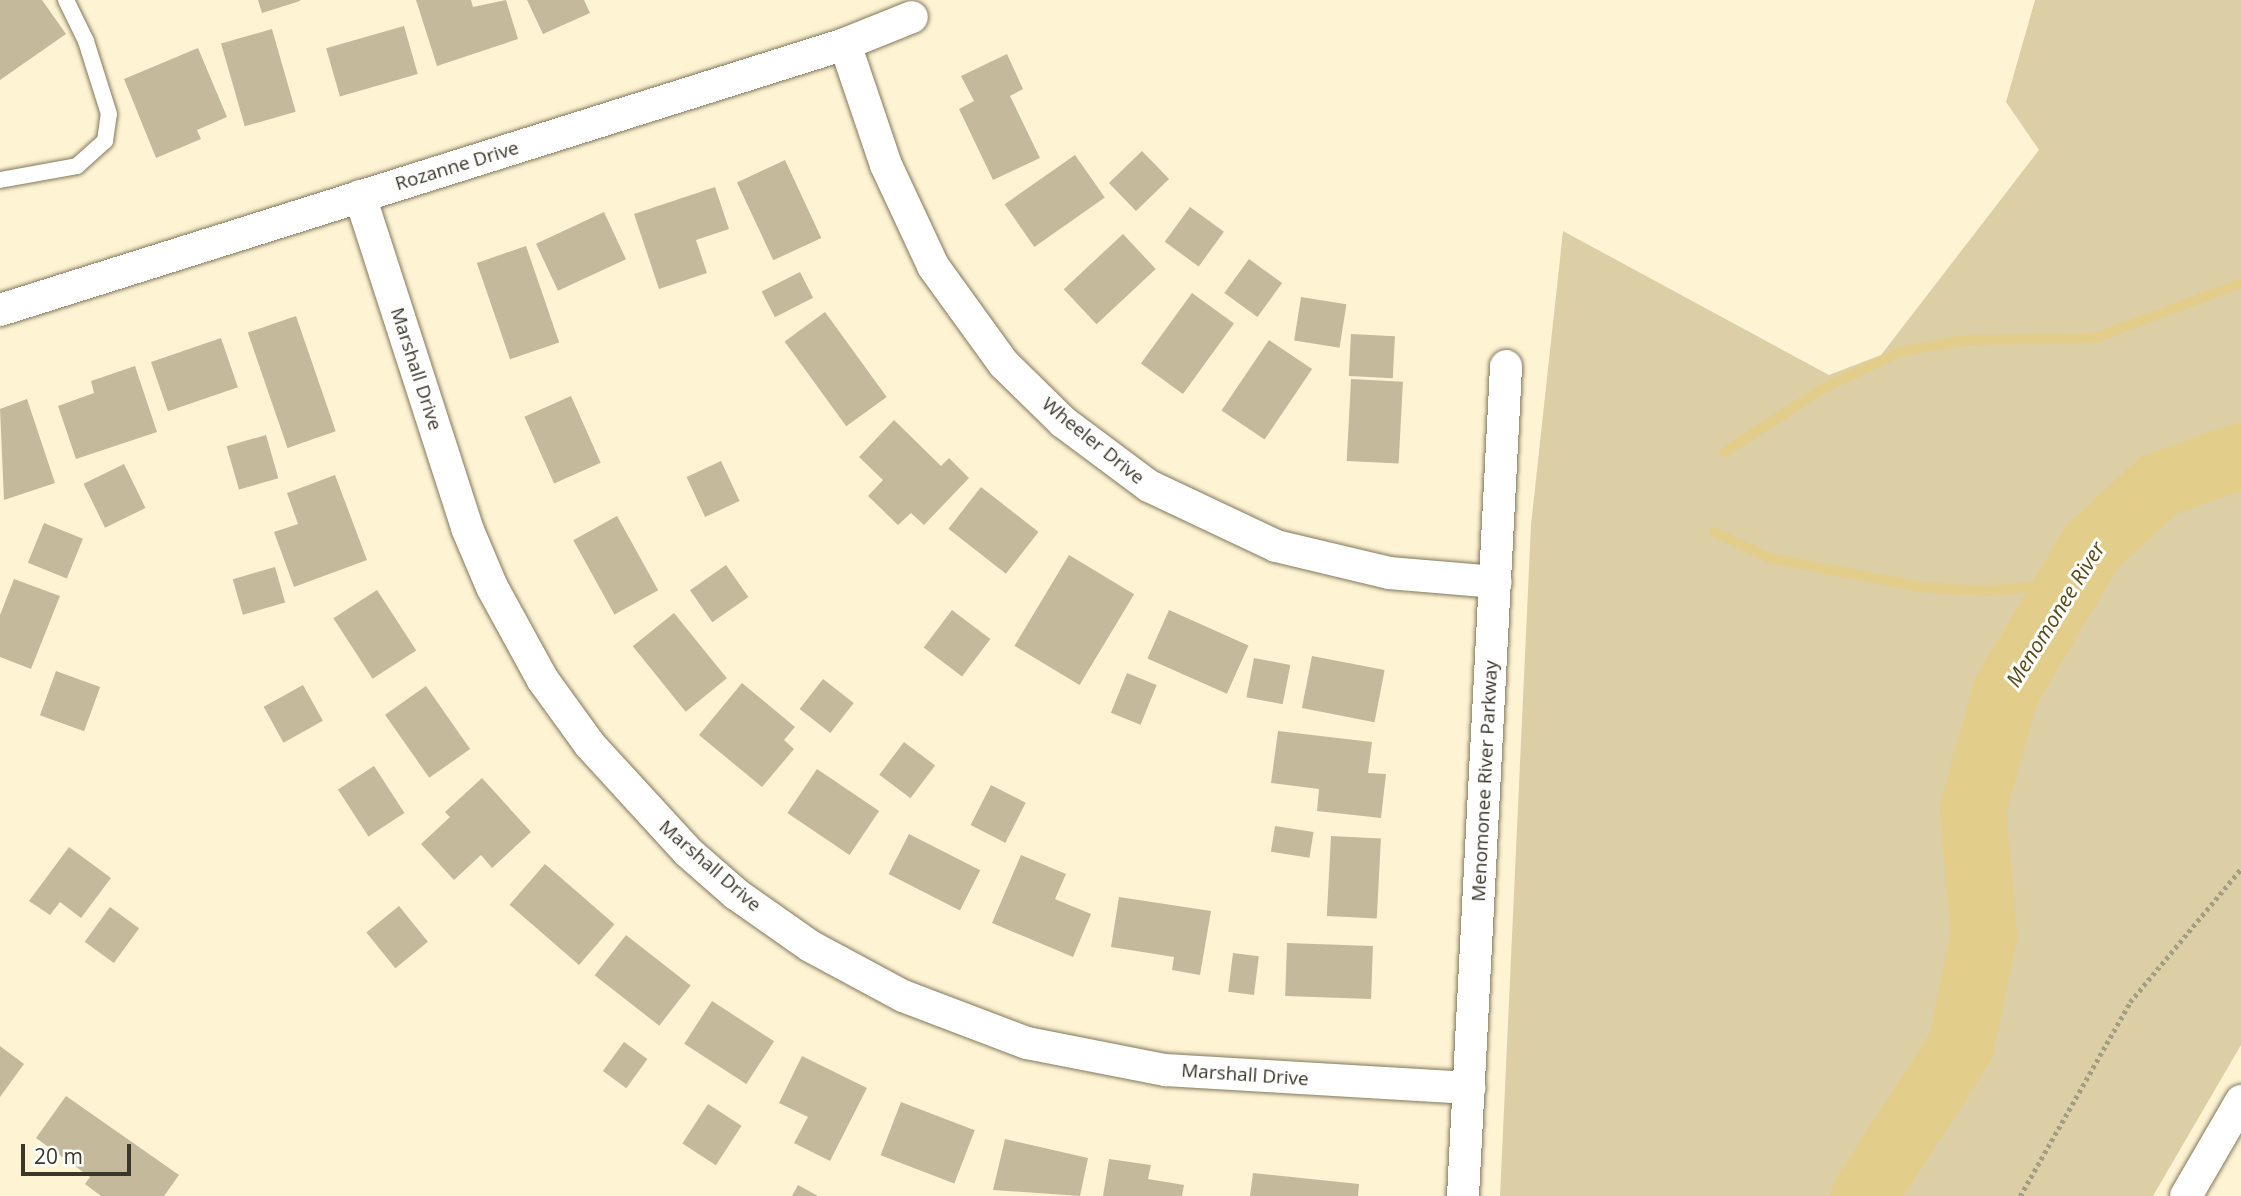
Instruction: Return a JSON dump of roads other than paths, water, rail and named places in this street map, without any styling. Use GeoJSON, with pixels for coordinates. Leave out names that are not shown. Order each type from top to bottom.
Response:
{"type":"FeatureCollection","features":[{"type":"Feature","properties":{"kind":"street","name":"Rozanne Drive"},"geometry":{"type":"LineString","coordinates":[[0,310],[845,44],[912,16]]}},
{"type":"Feature","properties":{"kind":"street","name":"Wheeler Drive"},"geometry":{"type":"LineString","coordinates":[[845,44],[886,165],[933,266],[1004,364],[1063,422],[1149,486],[1276,546],[1388,573],[1496,582]]}},
{"type":"Feature","properties":{"kind":"street","name":"Marshall Drive"},"geometry":{"type":"LineString","coordinates":[[360,196],[467,528],[492,587],[544,680],[590,745],[679,843],[736,894],[810,946],[903,996],[1027,1043],[1165,1070],[1469,1088]]}},
{"type":"Feature","properties":{"kind":"street","name":"Menomonee River Parkway"},"geometry":{"type":"LineString","coordinates":[[1463,1196],[1506,366]]}},
{"type":"Feature","properties":{"kind":"street"},"geometry":{"type":"LineString","coordinates":[[2186,1196],[2241,1101]]}},
{"type":"Feature","properties":{"kind":"lane"},"geometry":{"type":"LineString","coordinates":[[0,180],[77,166],[105,141],[109,114],[86,41],[66,0]]}},
{"type":"Feature","properties":{"kind":"waterway"},"geometry":{"type":"LineString","coordinates":[[1725,452],[1822,389],[1902,351],[1967,340],[2095,338],[2241,283]]}},
{"type":"Feature","properties":{"kind":"waterway","name":"Menomonee River"},"geometry":{"type":"LineString","coordinates":[[1864,1196],[1961,1046],[1984,936],[1973,809],[2006,691],[2092,547],[2159,485],[2241,456]]}},
{"type":"Feature","properties":{"kind":"waterway"},"geometry":{"type":"LineString","coordinates":[[1714,532],[1770,558],[1920,587],[1988,591],[2071,583]]}}]}
